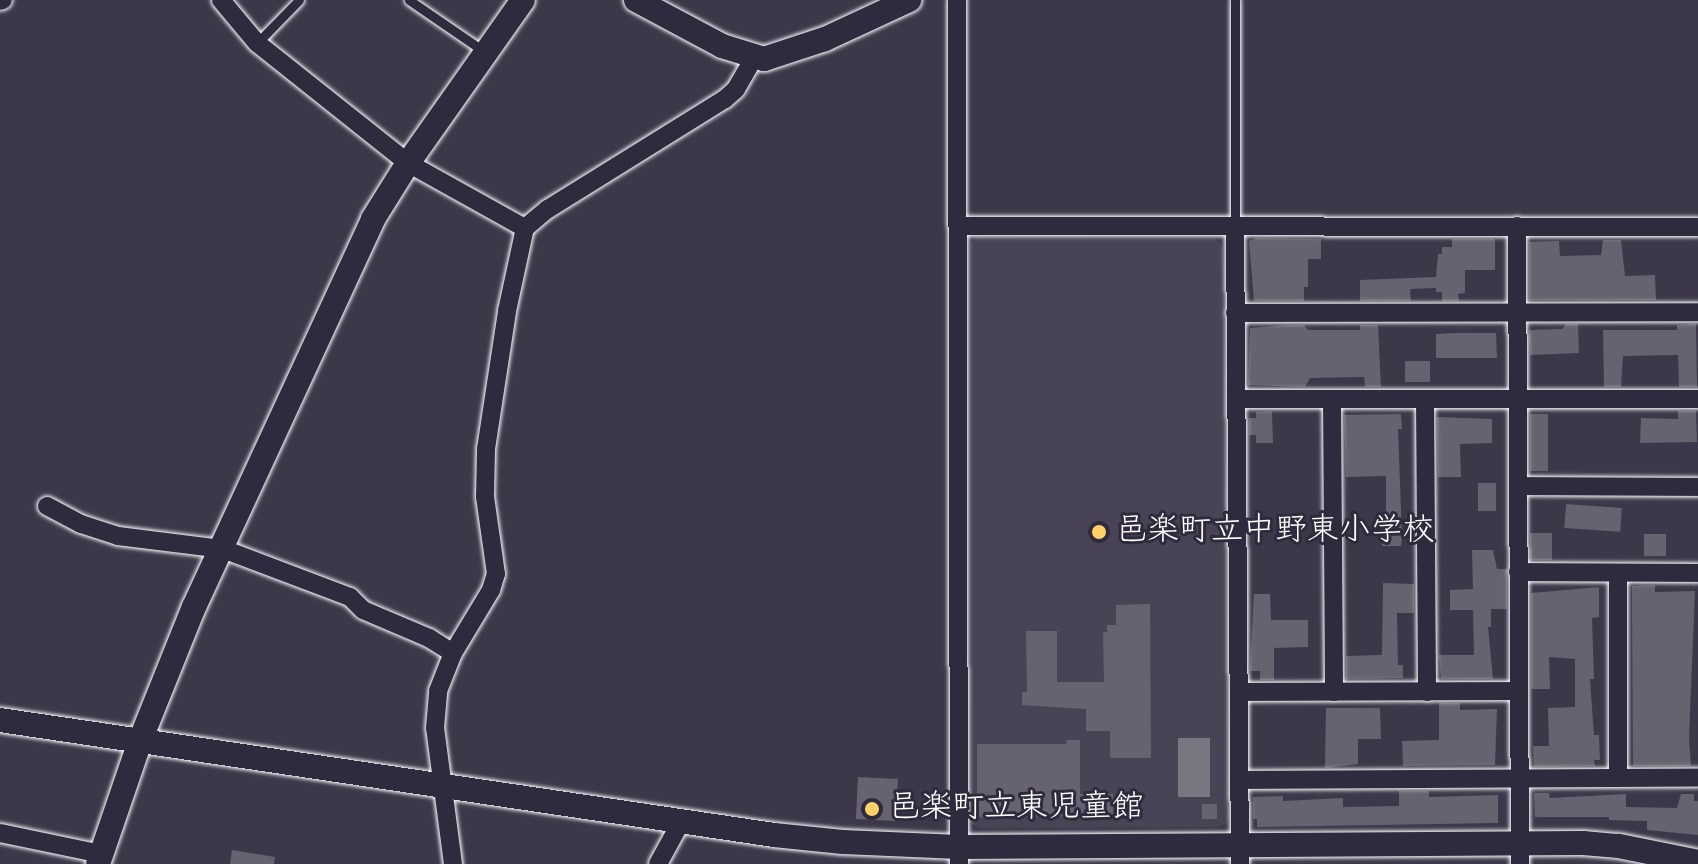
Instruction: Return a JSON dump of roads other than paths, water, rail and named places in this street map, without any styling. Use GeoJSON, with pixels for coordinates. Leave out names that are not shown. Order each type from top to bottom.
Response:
{"type":"FeatureCollection","features":[{"type":"Feature","properties":{"kind":"street"},"geometry":{"type":"LineString","coordinates":[[221,0],[257,43],[408,163],[525,228]]}},
{"type":"Feature","properties":{"kind":"street"},"geometry":{"type":"LineString","coordinates":[[0,833],[99,859],[140,741],[194,607],[373,219],[408,163],[523,0]]}},
{"type":"Feature","properties":{"kind":"street"},"geometry":{"type":"LineString","coordinates":[[636,0],[722,46],[754,58],[778,56],[825,39],[909,0]]}},
{"type":"Feature","properties":{"kind":"street"},"geometry":{"type":"LineString","coordinates":[[957,0],[959,855]]}},
{"type":"Feature","properties":{"kind":"street"},"geometry":{"type":"LineString","coordinates":[[453,864],[435,728],[438,691],[453,653],[491,590],[496,574],[485,497],[486,449],[507,311],[525,228],[548,209],[725,99],[736,89],[754,58]]}},
{"type":"Feature","properties":{"kind":"street"},"geometry":{"type":"LineString","coordinates":[[958,226],[1698,227]]}},
{"type":"Feature","properties":{"kind":"street"},"geometry":{"type":"LineString","coordinates":[[1517,226],[1517,779],[1520,853]]}},
{"type":"Feature","properties":{"kind":"street"},"geometry":{"type":"LineString","coordinates":[[1235,227],[1240,855]]}},
{"type":"Feature","properties":{"kind":"street"},"geometry":{"type":"LineString","coordinates":[[1235,313],[1698,312]]}},
{"type":"Feature","properties":{"kind":"street"},"geometry":{"type":"LineString","coordinates":[[1236,399],[1698,399]]}},
{"type":"Feature","properties":{"kind":"street"},"geometry":{"type":"LineString","coordinates":[[1332,399],[1334,692]]}},
{"type":"Feature","properties":{"kind":"street"},"geometry":{"type":"LineString","coordinates":[[1425,399],[1427,692]]}},
{"type":"Feature","properties":{"kind":"street"},"geometry":{"type":"LineString","coordinates":[[1518,486],[1698,487]]}},
{"type":"Feature","properties":{"kind":"street"},"geometry":{"type":"LineString","coordinates":[[47,506],[81,524],[118,536],[223,549],[350,597],[363,610],[429,638],[453,653]]}},
{"type":"Feature","properties":{"kind":"street"},"geometry":{"type":"LineString","coordinates":[[1518,572],[1698,573]]}},
{"type":"Feature","properties":{"kind":"street"},"geometry":{"type":"LineString","coordinates":[[1618,573],[1618,778]]}},
{"type":"Feature","properties":{"kind":"street"},"geometry":{"type":"LineString","coordinates":[[1239,692],[1517,691]]}},
{"type":"Feature","properties":{"kind":"street"},"geometry":{"type":"LineString","coordinates":[[0,720],[774,835],[959,855],[1520,853],[1619,846],[1698,862]]}},
{"type":"Feature","properties":{"kind":"street"},"geometry":{"type":"LineString","coordinates":[[1240,780],[1698,778]]}},
{"type":"Feature","properties":{"kind":"street"},"geometry":{"type":"LineString","coordinates":[[658,864],[682,820]]}},
{"type":"Feature","properties":{"kind":"lane"},"geometry":{"type":"LineString","coordinates":[[257,43],[299,0]]}},
{"type":"Feature","properties":{"kind":"lane"},"geometry":{"type":"LineString","coordinates":[[409,0],[486,53]]}},
{"type":"Feature","properties":{"kind":"lane"},"geometry":{"type":"LineString","coordinates":[[1235,0],[1235,227]]}},
{"type":"Feature","properties":{"kind":"place","name":"邑楽町立中野東小学校"},"geometry":{"type":"Point","coordinates":[1099,532]}},
{"type":"Feature","properties":{"kind":"place","name":"邑楽町立東児童館"},"geometry":{"type":"Point","coordinates":[872,809]}}]}
